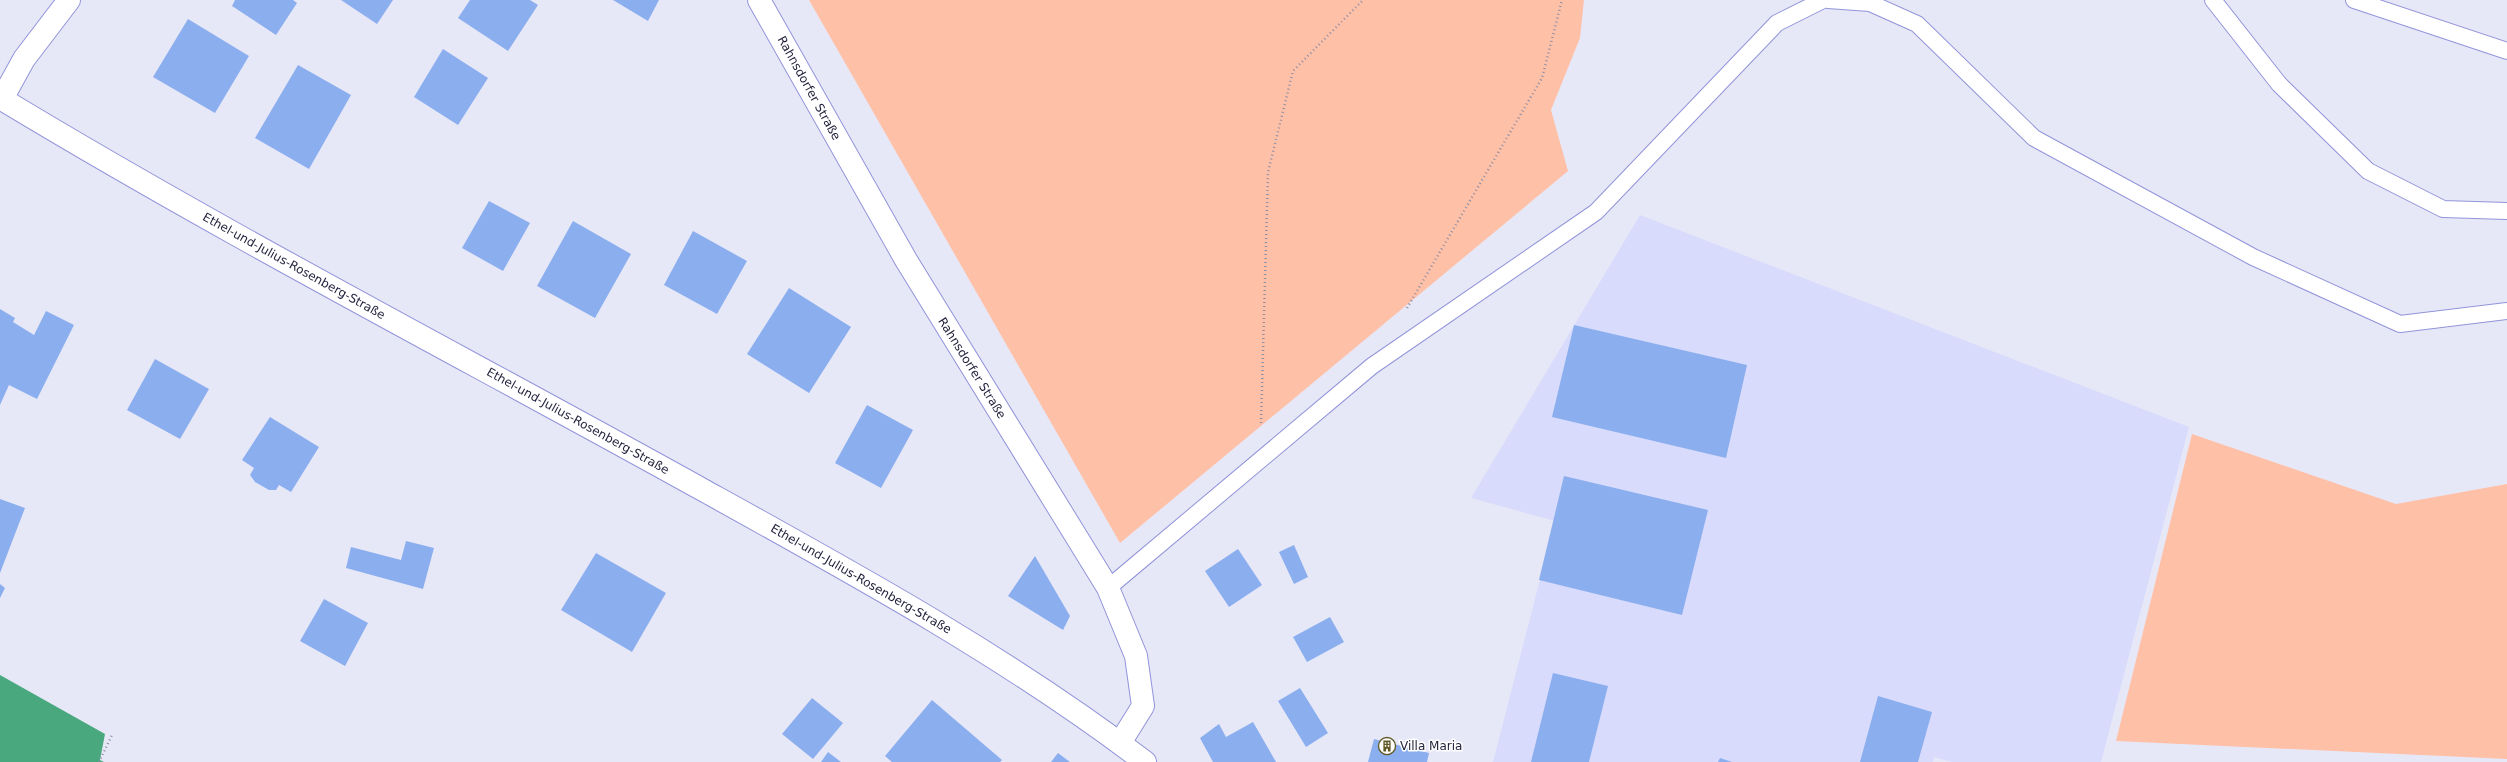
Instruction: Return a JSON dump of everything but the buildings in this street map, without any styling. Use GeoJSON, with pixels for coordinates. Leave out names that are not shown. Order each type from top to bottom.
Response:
{"type":"FeatureCollection","features":[{"type":"Feature","properties":{"kind":"main road"},"geometry":{"type":"LineString","coordinates":[[1,99],[24,59],[69,0]]}},
{"type":"Feature","properties":{"kind":"main road","name":"Rahnsdorfer Straße"},"geometry":{"type":"LineString","coordinates":[[759,0],[906,260],[1108,588],[1136,656],[1143,706],[1120,743]]}},
{"type":"Feature","properties":{"kind":"main road","name":"Ethel-und-Julius-Rosenberg-Straße"},"geometry":{"type":"LineString","coordinates":[[1,99],[347,296],[544,402],[855,574],[995,657],[1120,743],[1145,762]]}},
{"type":"Feature","properties":{"kind":"lane"},"geometry":{"type":"LineString","coordinates":[[1108,588],[1372,366],[1596,212],[1777,23],[1823,0]]}},
{"type":"Feature","properties":{"kind":"lane"},"geometry":{"type":"LineString","coordinates":[[1828,0],[1870,3],[1917,24],[2034,138],[2253,257],[2400,324],[2507,311]]}},
{"type":"Feature","properties":{"kind":"lane"},"geometry":{"type":"LineString","coordinates":[[2213,0],[2279,84],[2368,171],[2443,209],[2507,212]]}},
{"type":"Feature","properties":{"kind":"lane"},"geometry":{"type":"LineString","coordinates":[[2354,0],[2507,51]]}},
{"type":"Feature","properties":{"kind":"path"},"geometry":{"type":"LineString","coordinates":[[1260,461],[1268,172],[1292,71],[1363,0]]}},
{"type":"Feature","properties":{"kind":"path"},"geometry":{"type":"LineString","coordinates":[[1405,312],[1542,78],[1562,0]]}},
{"type":"Feature","properties":{"kind":"path"},"geometry":{"type":"LineString","coordinates":[[99,762],[112,735]]}},
{"type":"Feature","properties":{"kind":"shaded area"},"geometry":{"type":"Polygon","coordinates":[[[809,0],[1584,0],[1580,38],[1551,110],[1568,171],[1120,543],[809,0]]]}},
{"type":"Feature","properties":{"kind":"shaded area"},"geometry":{"type":"Polygon","coordinates":[[[1640,215],[2189,427],[2101,762],[1952,762],[1934,757],[1933,762],[1493,762],[1555,521],[1471,498],[1640,215]]]}},
{"type":"Feature","properties":{"kind":"shaded area"},"geometry":{"type":"Polygon","coordinates":[[[2192,434],[2396,504],[2507,484],[2507,759],[2116,741],[2192,434]]]}},
{"type":"Feature","properties":{"kind":"shaded area"},"geometry":{"type":"Polygon","coordinates":[[[0,675],[105,734],[100,760],[104,762],[0,762],[0,675]]]}},
{"type":"Feature","properties":{"kind":"place","name":"Villa Maria"},"geometry":{"type":"Point","coordinates":[1387,746]}}]}
